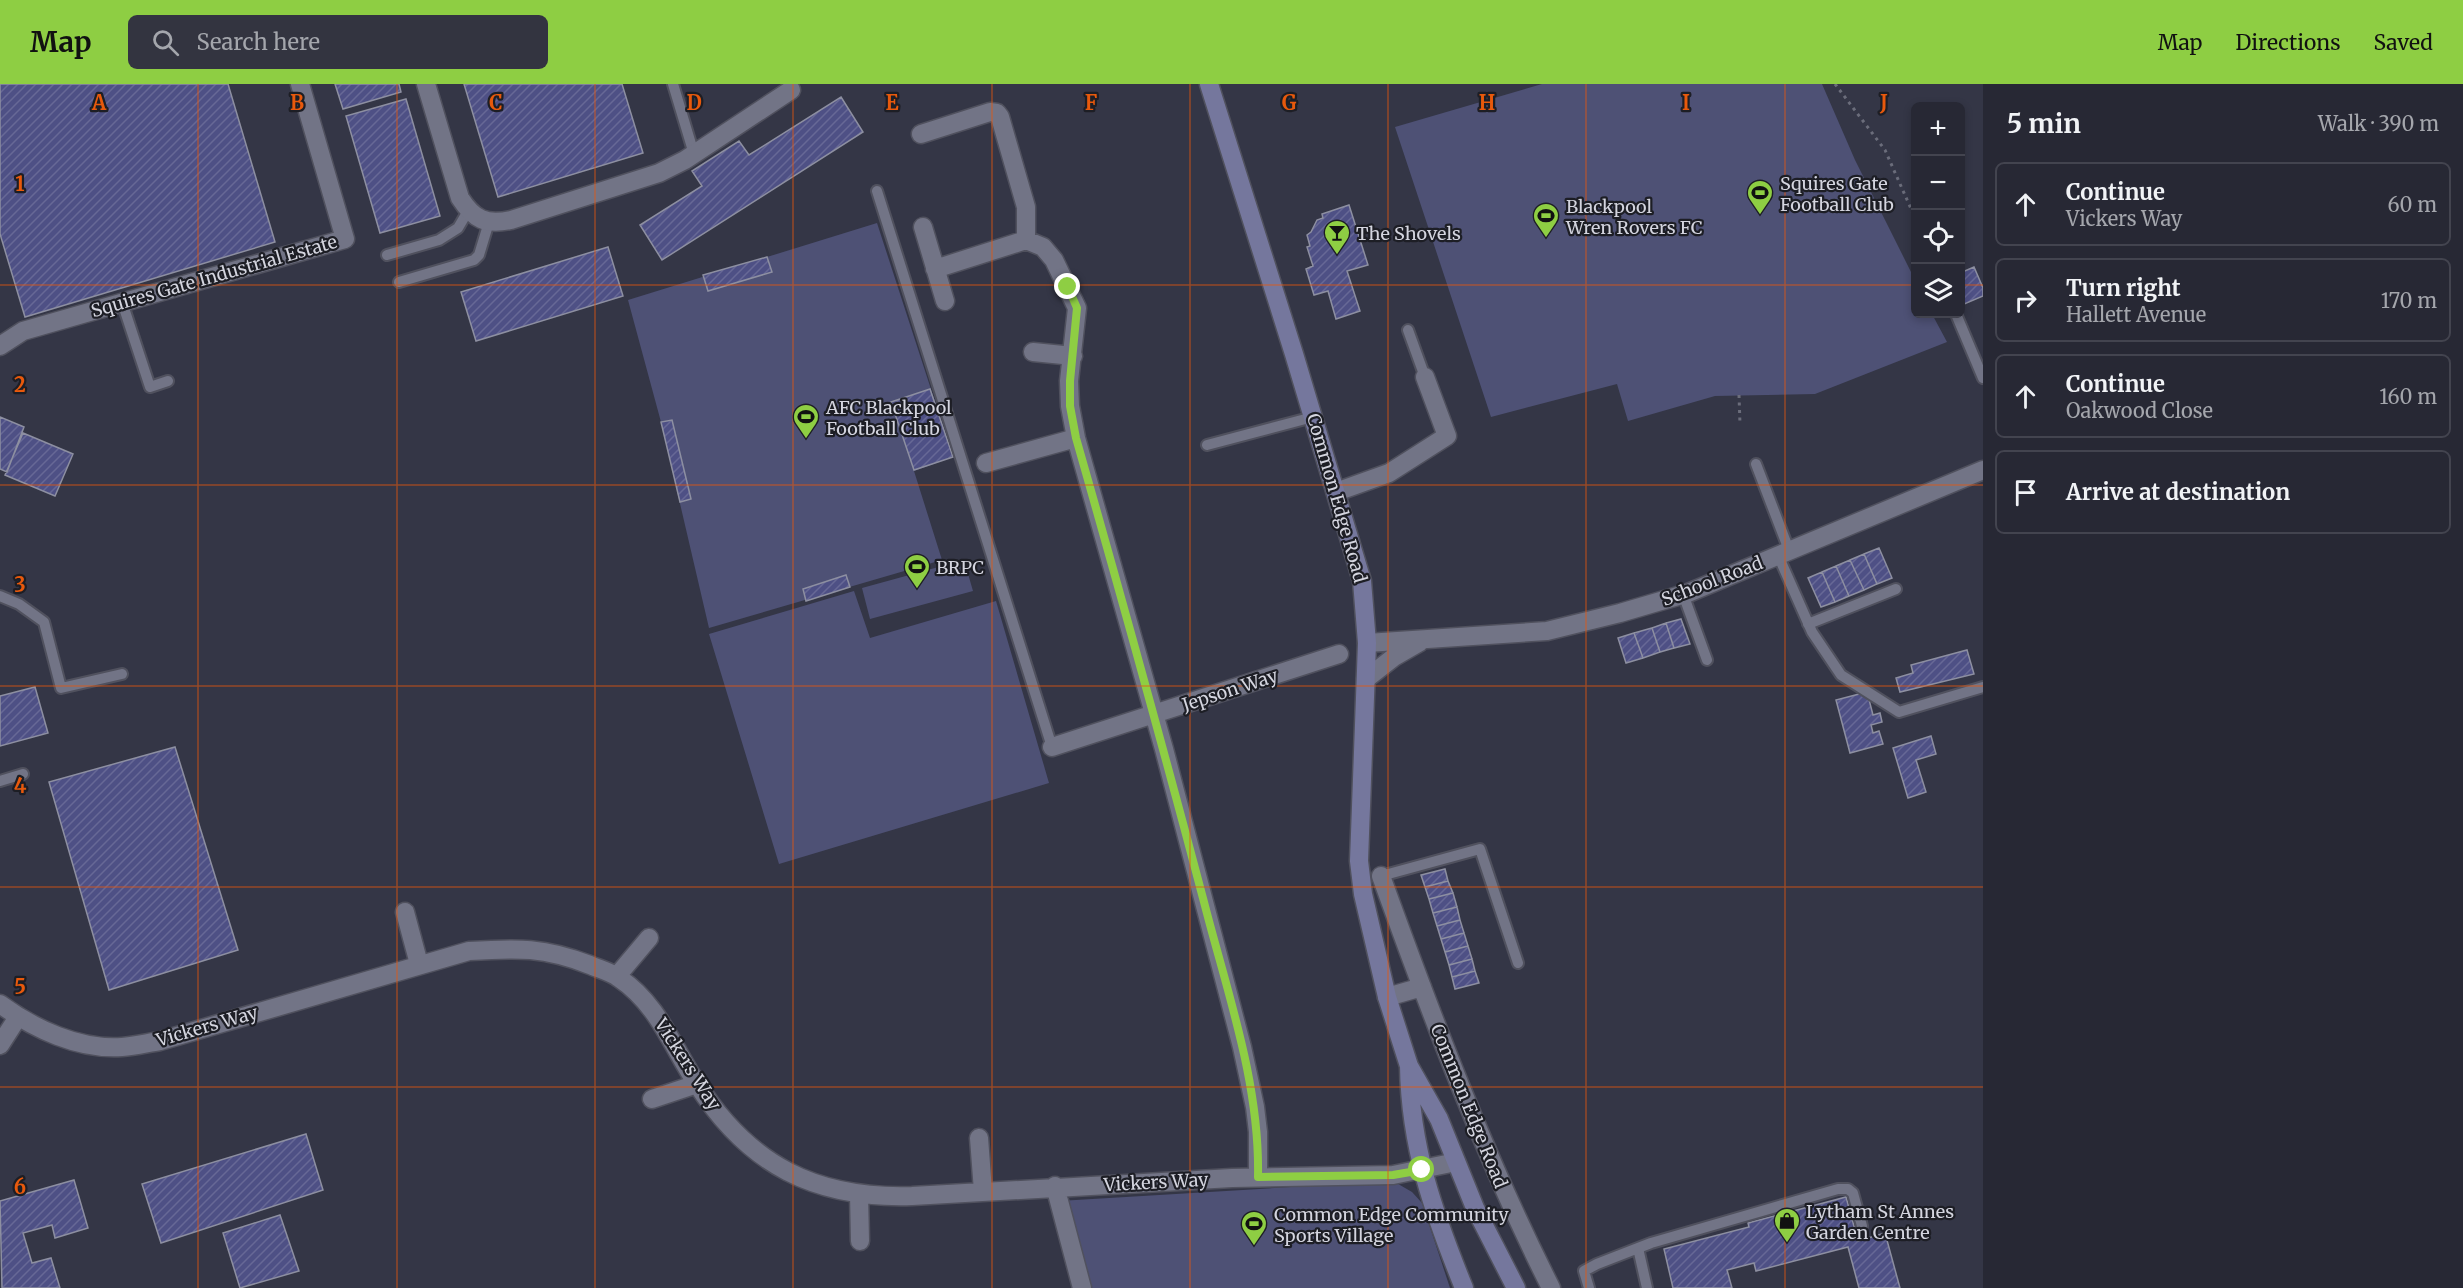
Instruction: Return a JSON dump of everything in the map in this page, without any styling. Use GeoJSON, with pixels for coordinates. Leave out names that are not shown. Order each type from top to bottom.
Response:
{"type":"FeatureCollection","features":[{"type":"Feature","properties":{"kind":"main road","name":"Common Edge Road"},"geometry":{"type":"LineString","coordinates":[[1209,84],[1362,581],[1367,643],[1359,844],[1360,878],[1387,997],[1409,1066],[1439,1119],[1475,1208],[1516,1288]]}},
{"type":"Feature","properties":{"kind":"main road","name":"Common Edge Road"},"geometry":{"type":"LineString","coordinates":[[1409,1066],[1409,1095],[1416,1148],[1428,1190],[1464,1288]]}},
{"type":"Feature","properties":{"kind":"street","name":"Squires Gate Industrial Estate"},"geometry":{"type":"LineString","coordinates":[[0,346],[23,331],[345,239],[300,84]]}},
{"type":"Feature","properties":{"kind":"street"},"geometry":{"type":"LineString","coordinates":[[426,84],[460,198],[468,211],[489,222],[512,220],[659,173],[694,154],[791,90]]}},
{"type":"Feature","properties":{"kind":"street"},"geometry":{"type":"LineString","coordinates":[[921,134],[990,112],[997,113],[1026,207],[1026,240]]}},
{"type":"Feature","properties":{"kind":"street"},"geometry":{"type":"LineString","coordinates":[[923,227],[945,301]]}},
{"type":"Feature","properties":{"kind":"street"},"geometry":{"type":"LineString","coordinates":[[935,269],[1026,240],[1043,247],[1054,260],[1077,308],[1070,406],[1076,438],[1155,715],[1244,1057],[1258,1132],[1258,1177]]}},
{"type":"Feature","properties":{"kind":"street"},"geometry":{"type":"LineString","coordinates":[[1033,352],[1073,356]]}},
{"type":"Feature","properties":{"kind":"street"},"geometry":{"type":"LineString","coordinates":[[1336,492],[1389,473],[1447,436],[1425,377]]}},
{"type":"Feature","properties":{"kind":"street"},"geometry":{"type":"LineString","coordinates":[[986,463],[1076,438]]}},
{"type":"Feature","properties":{"kind":"street","name":"School Road"},"geometry":{"type":"LineString","coordinates":[[1367,643],[1546,631],[1600,619],[1683,594],[1983,470]]}},
{"type":"Feature","properties":{"kind":"street","name":"School Road"},"geometry":{"type":"LineString","coordinates":[[1366,679],[1405,649],[1427,639]]}},
{"type":"Feature","properties":{"kind":"street","name":"Jepson Way"},"geometry":{"type":"LineString","coordinates":[[1052,747],[1339,654]]}},
{"type":"Feature","properties":{"kind":"street","name":"Common Edge Road"},"geometry":{"type":"LineString","coordinates":[[1381,876],[1489,1159],[1551,1288]]}},
{"type":"Feature","properties":{"kind":"street"},"geometry":{"type":"LineString","coordinates":[[405,912],[419,964]]}},
{"type":"Feature","properties":{"kind":"street"},"geometry":{"type":"LineString","coordinates":[[617,976],[650,938]]}},
{"type":"Feature","properties":{"kind":"street","name":"Vickers Way"},"geometry":{"type":"LineString","coordinates":[[0,1004],[18,1017],[53,1034],[85,1045],[121,1047],[160,1041],[469,951],[517,948],[560,953],[617,976],[653,1009],[697,1084],[736,1134],[764,1159],[829,1189],[889,1197],[1056,1186],[1258,1177],[1393,1175],[1456,1162]]}},
{"type":"Feature","properties":{"kind":"street"},"geometry":{"type":"LineString","coordinates":[[1387,997],[1422,987]]}},
{"type":"Feature","properties":{"kind":"street"},"geometry":{"type":"LineString","coordinates":[[0,1045],[18,1017]]}},
{"type":"Feature","properties":{"kind":"street"},"geometry":{"type":"LineString","coordinates":[[652,1099],[697,1084]]}},
{"type":"Feature","properties":{"kind":"street"},"geometry":{"type":"LineString","coordinates":[[979,1138],[983,1191]]}},
{"type":"Feature","properties":{"kind":"street"},"geometry":{"type":"LineString","coordinates":[[1393,1175],[1408,1161],[1416,1148]]}},
{"type":"Feature","properties":{"kind":"street","name":"Vickers Way"},"geometry":{"type":"LineString","coordinates":[[1393,1175],[1414,1181],[1428,1190]]}},
{"type":"Feature","properties":{"kind":"street"},"geometry":{"type":"LineString","coordinates":[[1056,1186],[1082,1288]]}},
{"type":"Feature","properties":{"kind":"street"},"geometry":{"type":"LineString","coordinates":[[859,1194],[860,1241]]}},
{"type":"Feature","properties":{"kind":"lane"},"geometry":{"type":"LineString","coordinates":[[673,84],[694,154]]}},
{"type":"Feature","properties":{"kind":"lane"},"geometry":{"type":"LineString","coordinates":[[878,192],[1052,747]]}},
{"type":"Feature","properties":{"kind":"lane"},"geometry":{"type":"LineString","coordinates":[[387,255],[439,240],[458,228],[468,211]]}},
{"type":"Feature","properties":{"kind":"lane"},"geometry":{"type":"LineString","coordinates":[[399,282],[474,260],[480,255],[489,222]]}},
{"type":"Feature","properties":{"kind":"lane"},"geometry":{"type":"LineString","coordinates":[[122,302],[150,387],[168,381]]}},
{"type":"Feature","properties":{"kind":"lane"},"geometry":{"type":"LineString","coordinates":[[1958,318],[1983,378]]}},
{"type":"Feature","properties":{"kind":"lane"},"geometry":{"type":"LineString","coordinates":[[1408,330],[1425,377]]}},
{"type":"Feature","properties":{"kind":"lane"},"geometry":{"type":"LineString","coordinates":[[1208,445],[1313,417]]}},
{"type":"Feature","properties":{"kind":"lane"},"geometry":{"type":"LineString","coordinates":[[1756,464],[1810,628],[1842,675],[1899,711],[1983,687]]}},
{"type":"Feature","properties":{"kind":"lane"},"geometry":{"type":"LineString","coordinates":[[1810,628],[1896,589]]}},
{"type":"Feature","properties":{"kind":"lane"},"geometry":{"type":"LineString","coordinates":[[1683,594],[1707,660]]}},
{"type":"Feature","properties":{"kind":"lane"},"geometry":{"type":"LineString","coordinates":[[0,596],[19,604],[44,622],[61,688],[122,674]]}},
{"type":"Feature","properties":{"kind":"lane"},"geometry":{"type":"LineString","coordinates":[[0,781],[23,774]]}},
{"type":"Feature","properties":{"kind":"lane"},"geometry":{"type":"LineString","coordinates":[[1381,876],[1480,849],[1518,963]]}},
{"type":"Feature","properties":{"kind":"lane"},"geometry":{"type":"LineString","coordinates":[[1589,1288],[1584,1275],[1586,1270],[1638,1248],[1838,1189],[1848,1189],[1853,1193],[1862,1226]]}},
{"type":"Feature","properties":{"kind":"lane"},"geometry":{"type":"LineString","coordinates":[[1638,1248],[1647,1288]]}},
{"type":"Feature","properties":{"kind":"path"},"geometry":{"type":"LineString","coordinates":[[1835,84],[1885,150],[1912,210]]}},
{"type":"Feature","properties":{"kind":"path"},"geometry":{"type":"LineString","coordinates":[[1739,395],[1740,424]]}},
{"type":"Feature","properties":{"kind":"shaded area"},"geometry":{"type":"Polygon","coordinates":[[[1542,84],[1822,84],[1855,160],[1911,272],[1911,318],[1934,318],[1947,342],[1815,394],[1715,396],[1628,421],[1617,384],[1491,417],[1395,127],[1542,84]]]}},
{"type":"Feature","properties":{"kind":"shaded area","name":"AFC Blackpool Football Club"},"geometry":{"type":"Polygon","coordinates":[[[877,223],[953,457],[914,471],[942,560],[709,628],[661,422],[628,300],[877,223]]]}},
{"type":"Feature","properties":{"kind":"shaded area","name":"BRPC"},"geometry":{"type":"Polygon","coordinates":[[[964,560],[973,591],[870,619],[862,588],[964,560]]]}},
{"type":"Feature","properties":{"kind":"shaded area"},"geometry":{"type":"Polygon","coordinates":[[[854,591],[870,638],[996,601],[1049,783],[779,864],[709,634],[854,591]]]}},
{"type":"Feature","properties":{"kind":"shaded area","name":"Common Edge Community Sports Village"},"geometry":{"type":"Polygon","coordinates":[[[1393,1181],[1412,1192],[1422,1203],[1450,1288],[1082,1288],[1059,1201],[1393,1181]]]}},
{"type":"Feature","properties":{"kind":"building"},"geometry":{"type":"Polygon","coordinates":[[[0,84],[228,84],[275,242],[25,317],[0,234],[0,84]]]}},
{"type":"Feature","properties":{"kind":"building"},"geometry":{"type":"Polygon","coordinates":[[[335,84],[399,84],[401,92],[343,109],[335,84]]]}},
{"type":"Feature","properties":{"kind":"building"},"geometry":{"type":"Polygon","coordinates":[[[464,84],[622,84],[643,153],[498,197],[464,84]]]}},
{"type":"Feature","properties":{"kind":"building"},"geometry":{"type":"Polygon","coordinates":[[[841,97],[863,132],[662,260],[640,225],[702,186],[692,171],[739,141],[749,155],[841,97]]]}},
{"type":"Feature","properties":{"kind":"building"},"geometry":{"type":"Polygon","coordinates":[[[406,99],[440,216],[380,233],[346,116],[406,99]]]}},
{"type":"Feature","properties":{"kind":"building","name":"The Shovels"},"geometry":{"type":"Polygon","coordinates":[[[1349,205],[1368,265],[1347,271],[1360,311],[1336,319],[1328,291],[1314,295],[1306,269],[1313,266],[1307,247],[1310,246],[1307,235],[1317,220],[1323,218],[1322,214],[1349,205]]]}},
{"type":"Feature","properties":{"kind":"building"},"geometry":{"type":"Polygon","coordinates":[[[608,247],[623,296],[476,341],[461,292],[608,247]]]}},
{"type":"Feature","properties":{"kind":"building"},"geometry":{"type":"Polygon","coordinates":[[[767,257],[772,272],[708,291],[703,275],[767,257]]]}},
{"type":"Feature","properties":{"kind":"building"},"geometry":{"type":"Polygon","coordinates":[[[1974,267],[1983,288],[1983,296],[1965,304],[1965,271],[1974,267]]]}},
{"type":"Feature","properties":{"kind":"building"},"geometry":{"type":"Polygon","coordinates":[[[930,389],[953,457],[914,470],[891,402],[930,389]]]}},
{"type":"Feature","properties":{"kind":"building"},"geometry":{"type":"Polygon","coordinates":[[[0,417],[24,427],[7,472],[0,469],[0,417]]]}},
{"type":"Feature","properties":{"kind":"building"},"geometry":{"type":"Polygon","coordinates":[[[672,420],[691,499],[680,502],[661,422],[672,420]]]}},
{"type":"Feature","properties":{"kind":"building"},"geometry":{"type":"Polygon","coordinates":[[[23,433],[73,454],[55,496],[5,475],[23,433]]]}},
{"type":"Feature","properties":{"kind":"building"},"geometry":{"type":"Polygon","coordinates":[[[1879,548],[1892,578],[1877,584],[1864,554],[1879,548]]]}},
{"type":"Feature","properties":{"kind":"building"},"geometry":{"type":"Polygon","coordinates":[[[1864,554],[1877,584],[1864,590],[1850,560],[1864,554]]]}},
{"type":"Feature","properties":{"kind":"building"},"geometry":{"type":"Polygon","coordinates":[[[1850,560],[1864,590],[1849,596],[1836,566],[1850,560]]]}},
{"type":"Feature","properties":{"kind":"building"},"geometry":{"type":"Polygon","coordinates":[[[1836,566],[1849,596],[1835,602],[1822,572],[1836,566]]]}},
{"type":"Feature","properties":{"kind":"building"},"geometry":{"type":"Polygon","coordinates":[[[1822,572],[1835,602],[1821,607],[1808,578],[1822,572]]]}},
{"type":"Feature","properties":{"kind":"building"},"geometry":{"type":"Polygon","coordinates":[[[846,575],[850,587],[806,601],[803,589],[846,575]]]}},
{"type":"Feature","properties":{"kind":"building"},"geometry":{"type":"Polygon","coordinates":[[[1681,619],[1690,644],[1674,648],[1666,623],[1681,619]]]}},
{"type":"Feature","properties":{"kind":"building"},"geometry":{"type":"Polygon","coordinates":[[[1666,623],[1674,648],[1660,652],[1652,628],[1666,623]]]}},
{"type":"Feature","properties":{"kind":"building"},"geometry":{"type":"Polygon","coordinates":[[[1652,628],[1660,652],[1643,658],[1634,633],[1652,628]]]}},
{"type":"Feature","properties":{"kind":"building"},"geometry":{"type":"Polygon","coordinates":[[[1634,633],[1643,658],[1626,663],[1618,638],[1634,633]]]}},
{"type":"Feature","properties":{"kind":"building"},"geometry":{"type":"Polygon","coordinates":[[[1967,650],[1974,674],[1900,692],[1896,678],[1913,673],[1911,665],[1967,650]]]}},
{"type":"Feature","properties":{"kind":"building"},"geometry":{"type":"Polygon","coordinates":[[[35,687],[48,733],[0,746],[0,696],[35,687]]]}},
{"type":"Feature","properties":{"kind":"building"},"geometry":{"type":"Polygon","coordinates":[[[1867,692],[1873,715],[1880,713],[1882,722],[1871,725],[1873,733],[1879,731],[1883,744],[1850,753],[1836,700],[1867,692]]]}},
{"type":"Feature","properties":{"kind":"building"},"geometry":{"type":"Polygon","coordinates":[[[1931,736],[1936,754],[1916,760],[1926,792],[1908,798],[1893,748],[1931,736]]]}},
{"type":"Feature","properties":{"kind":"building"},"geometry":{"type":"Polygon","coordinates":[[[175,747],[238,950],[109,990],[49,782],[175,747]]]}},
{"type":"Feature","properties":{"kind":"building"},"geometry":{"type":"Polygon","coordinates":[[[1445,869],[1448,881],[1425,887],[1421,875],[1445,869]]]}},
{"type":"Feature","properties":{"kind":"building"},"geometry":{"type":"Polygon","coordinates":[[[1448,881],[1453,893],[1429,899],[1425,887],[1448,881]]]}},
{"type":"Feature","properties":{"kind":"building"},"geometry":{"type":"Polygon","coordinates":[[[1453,893],[1457,907],[1433,913],[1429,899],[1453,893]]]}},
{"type":"Feature","properties":{"kind":"building"},"geometry":{"type":"Polygon","coordinates":[[[1457,907],[1460,920],[1437,926],[1433,913],[1457,907]]]}},
{"type":"Feature","properties":{"kind":"building"},"geometry":{"type":"Polygon","coordinates":[[[1460,920],[1464,933],[1441,939],[1437,926],[1460,920]]]}},
{"type":"Feature","properties":{"kind":"building"},"geometry":{"type":"Polygon","coordinates":[[[1464,933],[1468,946],[1445,952],[1441,939],[1464,933]]]}},
{"type":"Feature","properties":{"kind":"building"},"geometry":{"type":"Polygon","coordinates":[[[1468,946],[1472,959],[1449,965],[1445,952],[1468,946]]]}},
{"type":"Feature","properties":{"kind":"building"},"geometry":{"type":"Polygon","coordinates":[[[1472,959],[1475,971],[1452,977],[1449,965],[1472,959]]]}},
{"type":"Feature","properties":{"kind":"building"},"geometry":{"type":"Polygon","coordinates":[[[1475,971],[1479,983],[1455,989],[1452,977],[1475,971]]]}},
{"type":"Feature","properties":{"kind":"building"},"geometry":{"type":"Polygon","coordinates":[[[306,1134],[323,1190],[161,1243],[142,1184],[306,1134]]]}},
{"type":"Feature","properties":{"kind":"building"},"geometry":{"type":"Polygon","coordinates":[[[74,1180],[88,1228],[55,1238],[52,1225],[23,1233],[32,1263],[51,1258],[60,1288],[2,1288],[0,1201],[74,1180]]]}},
{"type":"Feature","properties":{"kind":"building","name":"Lytham St Annes Garden Centre"},"geometry":{"type":"Polygon","coordinates":[[[1846,1197],[1858,1241],[1885,1233],[1900,1288],[1859,1288],[1848,1247],[1756,1271],[1754,1263],[1727,1270],[1732,1288],[1673,1288],[1664,1249],[1749,1227],[1748,1223],[1846,1197]]]}},
{"type":"Feature","properties":{"kind":"building"},"geometry":{"type":"Polygon","coordinates":[[[280,1215],[299,1271],[240,1288],[223,1233],[280,1215]]]}},
{"type":"Feature","properties":{"kind":"place","name":"Squires Gate Football Club"},"geometry":{"type":"Point","coordinates":[1760,216]}},
{"type":"Feature","properties":{"kind":"place","name":"Blackpool Wren Rovers FC"},"geometry":{"type":"Point","coordinates":[1546,239]}},
{"type":"Feature","properties":{"kind":"place","name":"The Shovels"},"geometry":{"type":"Point","coordinates":[1337,256]}},
{"type":"Feature","properties":{"kind":"place","name":"AFC Blackpool Football Club"},"geometry":{"type":"Point","coordinates":[806,440]}},
{"type":"Feature","properties":{"kind":"place","name":"BRPC"},"geometry":{"type":"Point","coordinates":[917,590]}},
{"type":"Feature","properties":{"kind":"place","name":"Lytham St Annes Garden Centre"},"geometry":{"type":"Point","coordinates":[1787,1244]}},
{"type":"Feature","properties":{"kind":"place","name":"Common Edge Community Sports Village"},"geometry":{"type":"Point","coordinates":[1254,1247]}},
{"type":"Feature","properties":{"kind":"route"},"geometry":{"type":"LineString","coordinates":[[1068,287],[1077,308],[1070,381],[1070,406],[1076,438],[1164,749],[1242,1047],[1255,1107],[1258,1132],[1258,1177],[1393,1175],[1422,1170]]}}]}
